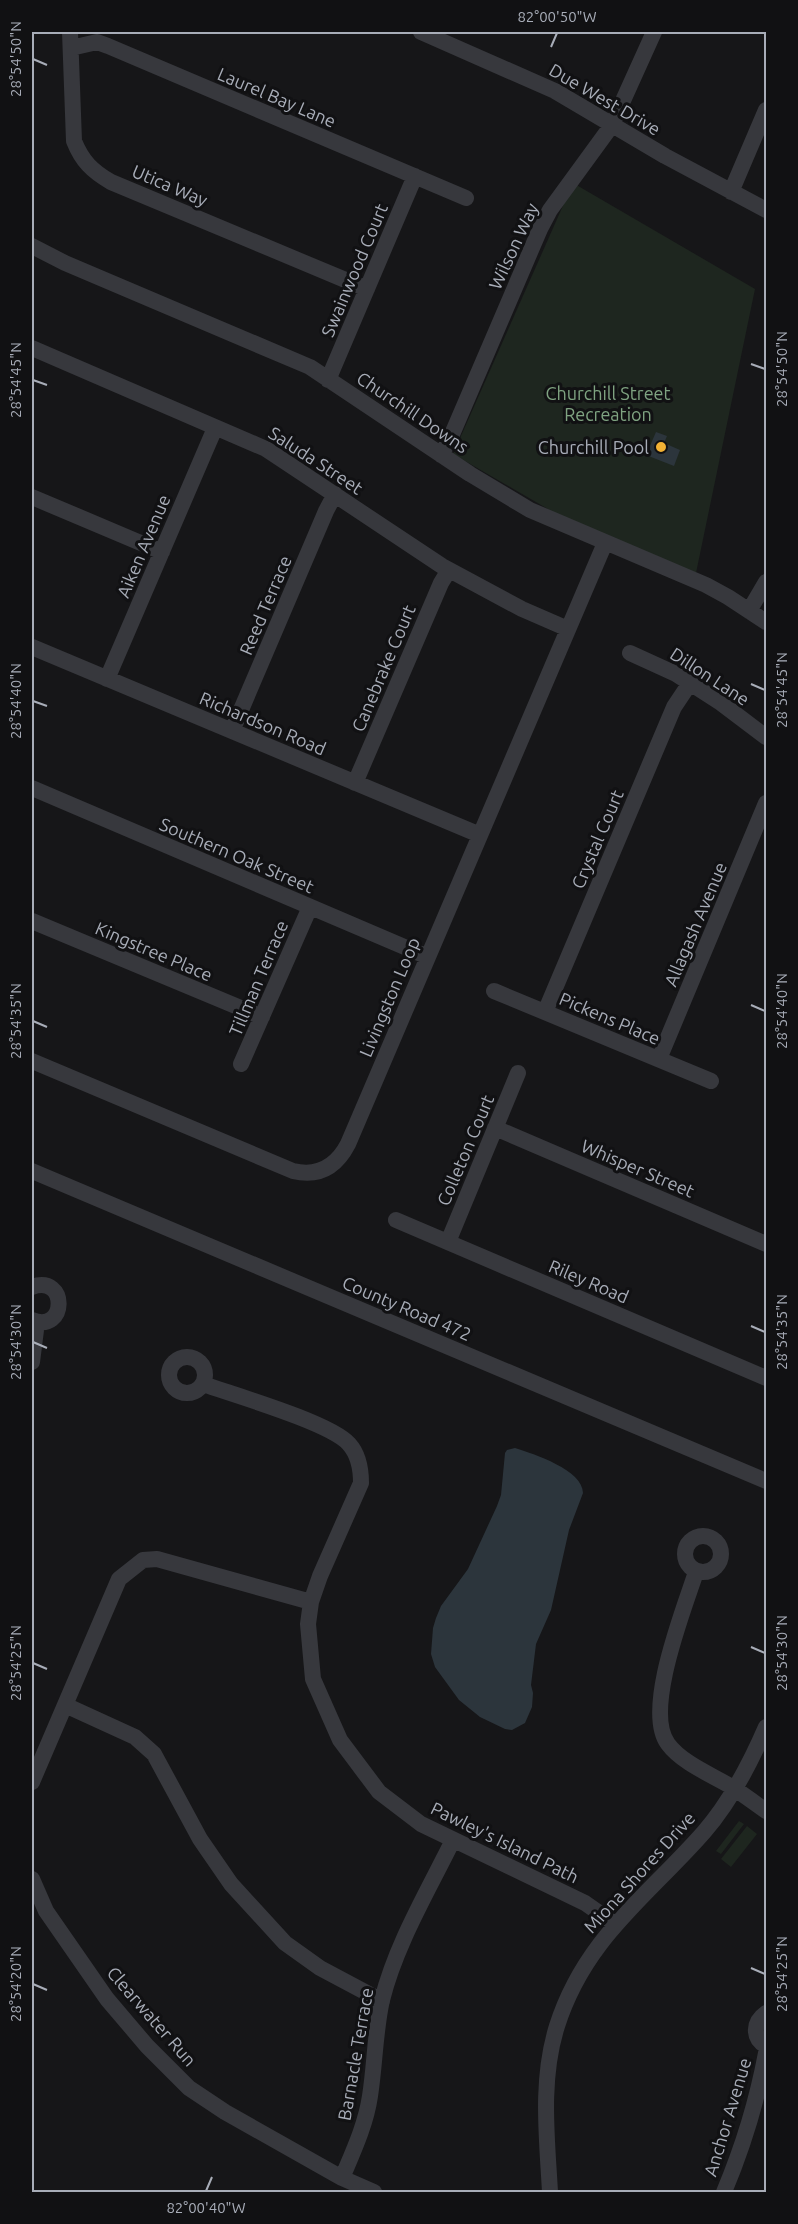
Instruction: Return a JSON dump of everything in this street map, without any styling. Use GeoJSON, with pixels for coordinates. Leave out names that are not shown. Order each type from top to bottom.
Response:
{"type":"FeatureCollection","features":[{"type":"Feature","properties":{"kind":"street","name":"Due West Drive"},"geometry":{"type":"LineString","coordinates":[[421,32],[555,91],[664,156],[766,210]]}},
{"type":"Feature","properties":{"kind":"street","name":"Wilson Way"},"geometry":{"type":"LineString","coordinates":[[441,454],[450,439],[540,229],[550,210],[612,125],[654,32]]}},
{"type":"Feature","properties":{"kind":"street","name":"Laurel Bay Lane"},"geometry":{"type":"LineString","coordinates":[[71,40],[108,45],[466,198]]}},
{"type":"Feature","properties":{"kind":"street","name":"Utica Way"},"geometry":{"type":"LineString","coordinates":[[71,40],[74,141],[83,160],[97,174],[111,182],[367,289]]}},
{"type":"Feature","properties":{"kind":"street"},"geometry":{"type":"LineString","coordinates":[[731,192],[766,110]]}},
{"type":"Feature","properties":{"kind":"street","name":"Swainwood Court"},"geometry":{"type":"LineString","coordinates":[[328,380],[415,176]]}},
{"type":"Feature","properties":{"kind":"street","name":"Churchill Downs"},"geometry":{"type":"LineString","coordinates":[[32,246],[65,263],[294,359],[530,510],[706,585],[766,622]]}},
{"type":"Feature","properties":{"kind":"street","name":"Saluda Street"},"geometry":{"type":"LineString","coordinates":[[32,348],[266,449],[449,570],[522,609],[568,629]]}},
{"type":"Feature","properties":{"kind":"street","name":"Aiken Avenue"},"geometry":{"type":"LineString","coordinates":[[107,679],[215,428]]}},
{"type":"Feature","properties":{"kind":"street","name":"Reed Terrace"},"geometry":{"type":"LineString","coordinates":[[232,731],[335,494]]}},
{"type":"Feature","properties":{"kind":"street"},"geometry":{"type":"LineString","coordinates":[[32,497],[162,552]]}},
{"type":"Feature","properties":{"kind":"street","name":"Livingston Loop"},"geometry":{"type":"LineString","coordinates":[[32,1061],[293,1172],[304,1174],[317,1172],[334,1163],[348,1144],[605,543]]}},
{"type":"Feature","properties":{"kind":"street","name":"Canebrake Court"},"geometry":{"type":"LineString","coordinates":[[355,783],[441,583],[449,570]]}},
{"type":"Feature","properties":{"kind":"street"},"geometry":{"type":"LineString","coordinates":[[749,610],[766,582]]}},
{"type":"Feature","properties":{"kind":"street","name":"Richardson Road"},"geometry":{"type":"LineString","coordinates":[[32,647],[480,836]]}},
{"type":"Feature","properties":{"kind":"street","name":"Dillon Lane"},"geometry":{"type":"LineString","coordinates":[[630,653],[676,674],[766,737]]}},
{"type":"Feature","properties":{"kind":"street","name":"Crystal Court"},"geometry":{"type":"LineString","coordinates":[[545,1012],[674,707],[690,683]]}},
{"type":"Feature","properties":{"kind":"street","name":"Southern Oak Street"},"geometry":{"type":"LineString","coordinates":[[32,788],[428,957]]}},
{"type":"Feature","properties":{"kind":"street","name":"Allagash Avenue"},"geometry":{"type":"LineString","coordinates":[[659,1059],[766,803]]}},
{"type":"Feature","properties":{"kind":"street","name":"Tillman Terrace"},"geometry":{"type":"LineString","coordinates":[[242,1064],[310,907]]}},
{"type":"Feature","properties":{"kind":"street","name":"Kingstree Place"},"geometry":{"type":"LineString","coordinates":[[32,921],[262,1017]]}},
{"type":"Feature","properties":{"kind":"street","name":"Pickens Place"},"geometry":{"type":"LineString","coordinates":[[494,991],[711,1081]]}},
{"type":"Feature","properties":{"kind":"street","name":"Colleton Court"},"geometry":{"type":"LineString","coordinates":[[448,1242],[518,1073]]}},
{"type":"Feature","properties":{"kind":"street","name":"Whisper Street"},"geometry":{"type":"LineString","coordinates":[[495,1128],[766,1244]]}},
{"type":"Feature","properties":{"kind":"street","name":"County Road 472"},"geometry":{"type":"LineString","coordinates":[[32,1171],[766,1480]]}},
{"type":"Feature","properties":{"kind":"street","name":"Riley Road"},"geometry":{"type":"LineString","coordinates":[[396,1220],[766,1378]]}},
{"type":"Feature","properties":{"kind":"street"},"geometry":{"type":"LineString","coordinates":[[32,1287],[38,1285],[50,1287],[60,1304],[50,1320],[34,1321],[32,1362]]}},
{"type":"Feature","properties":{"kind":"street","name":"Pawley's Island Path"},"geometry":{"type":"LineString","coordinates":[[203,1384],[329,1430],[349,1443],[357,1456],[361,1469],[361,1483],[320,1576],[311,1602],[308,1624],[313,1679],[340,1740],[379,1792],[421,1824],[585,1903],[615,1924]]}},
{"type":"Feature","properties":{"kind":"street"},"geometry":{"type":"LineString","coordinates":[[32,1782],[119,1579],[143,1560],[157,1559],[311,1602]]}},
{"type":"Feature","properties":{"kind":"street"},"geometry":{"type":"LineString","coordinates":[[696,1572],[673,1641],[658,1706],[662,1735],[669,1746],[683,1758],[735,1789],[766,1811]]}},
{"type":"Feature","properties":{"kind":"street"},"geometry":{"type":"LineString","coordinates":[[65,1705],[135,1737],[154,1754],[200,1839],[231,1884],[285,1943],[320,1968],[382,2001]]}},
{"type":"Feature","properties":{"kind":"street","name":"Miona Shores Drive"},"geometry":{"type":"LineString","coordinates":[[550,2193],[545,2091],[557,2027],[577,1979],[595,1949],[615,1924],[705,1831],[748,1767],[766,1727]]}},
{"type":"Feature","properties":{"kind":"street","name":"Barnacle Terrace"},"geometry":{"type":"LineString","coordinates":[[342,2178],[354,2150],[370,2098],[382,2001],[405,1937],[453,1840]]}},
{"type":"Feature","properties":{"kind":"street","name":"Clearwater Run"},"geometry":{"type":"LineString","coordinates":[[32,1880],[46,1911],[107,1999],[147,2046],[189,2088],[225,2112],[342,2178],[374,2193]]}},
{"type":"Feature","properties":{"kind":"street","name":"Anchor Avenue"},"geometry":{"type":"LineString","coordinates":[[766,2013],[760,2018],[755,2028],[758,2040],[766,2046]]}},
{"type":"Feature","properties":{"kind":"street","name":"Anchor Avenue"},"geometry":{"type":"LineString","coordinates":[[724,2193],[756,2100],[766,2053]]}},
{"type":"Feature","properties":{"kind":"green space","name":"Churchill Street Recreation"},"geometry":{"type":"Polygon","coordinates":[[[573,183],[755,289],[696,573],[560,516],[453,454],[573,183]]]}},
{"type":"Feature","properties":{"kind":"green space"},"geometry":{"type":"Polygon","coordinates":[[[739,1821],[744,1824],[721,1854],[716,1851],[739,1821]]]}},
{"type":"Feature","properties":{"kind":"green space"},"geometry":{"type":"Polygon","coordinates":[[[747,1826],[757,1834],[731,1867],[721,1859],[747,1826]]]}},
{"type":"Feature","properties":{"kind":"shaded area","name":"Churchill Pool"},"geometry":{"type":"Polygon","coordinates":[[[656,432],[667,436],[664,443],[680,450],[674,466],[646,455],[656,432]]]}},
{"type":"Feature","properties":{"kind":"shaded area"},"geometry":{"type":"Polygon","coordinates":[[[515,1448],[566,1470],[581,1485],[583,1493],[569,1530],[551,1610],[536,1644],[531,1685],[532,1707],[525,1723],[512,1730],[480,1717],[459,1700],[435,1667],[431,1654],[436,1618],[441,1606],[468,1569],[501,1495],[505,1453],[515,1448]]]}},
{"type":"Feature","properties":{"kind":"place","name":"Churchill Pool"},"geometry":{"type":"Point","coordinates":[661,447]}}]}
